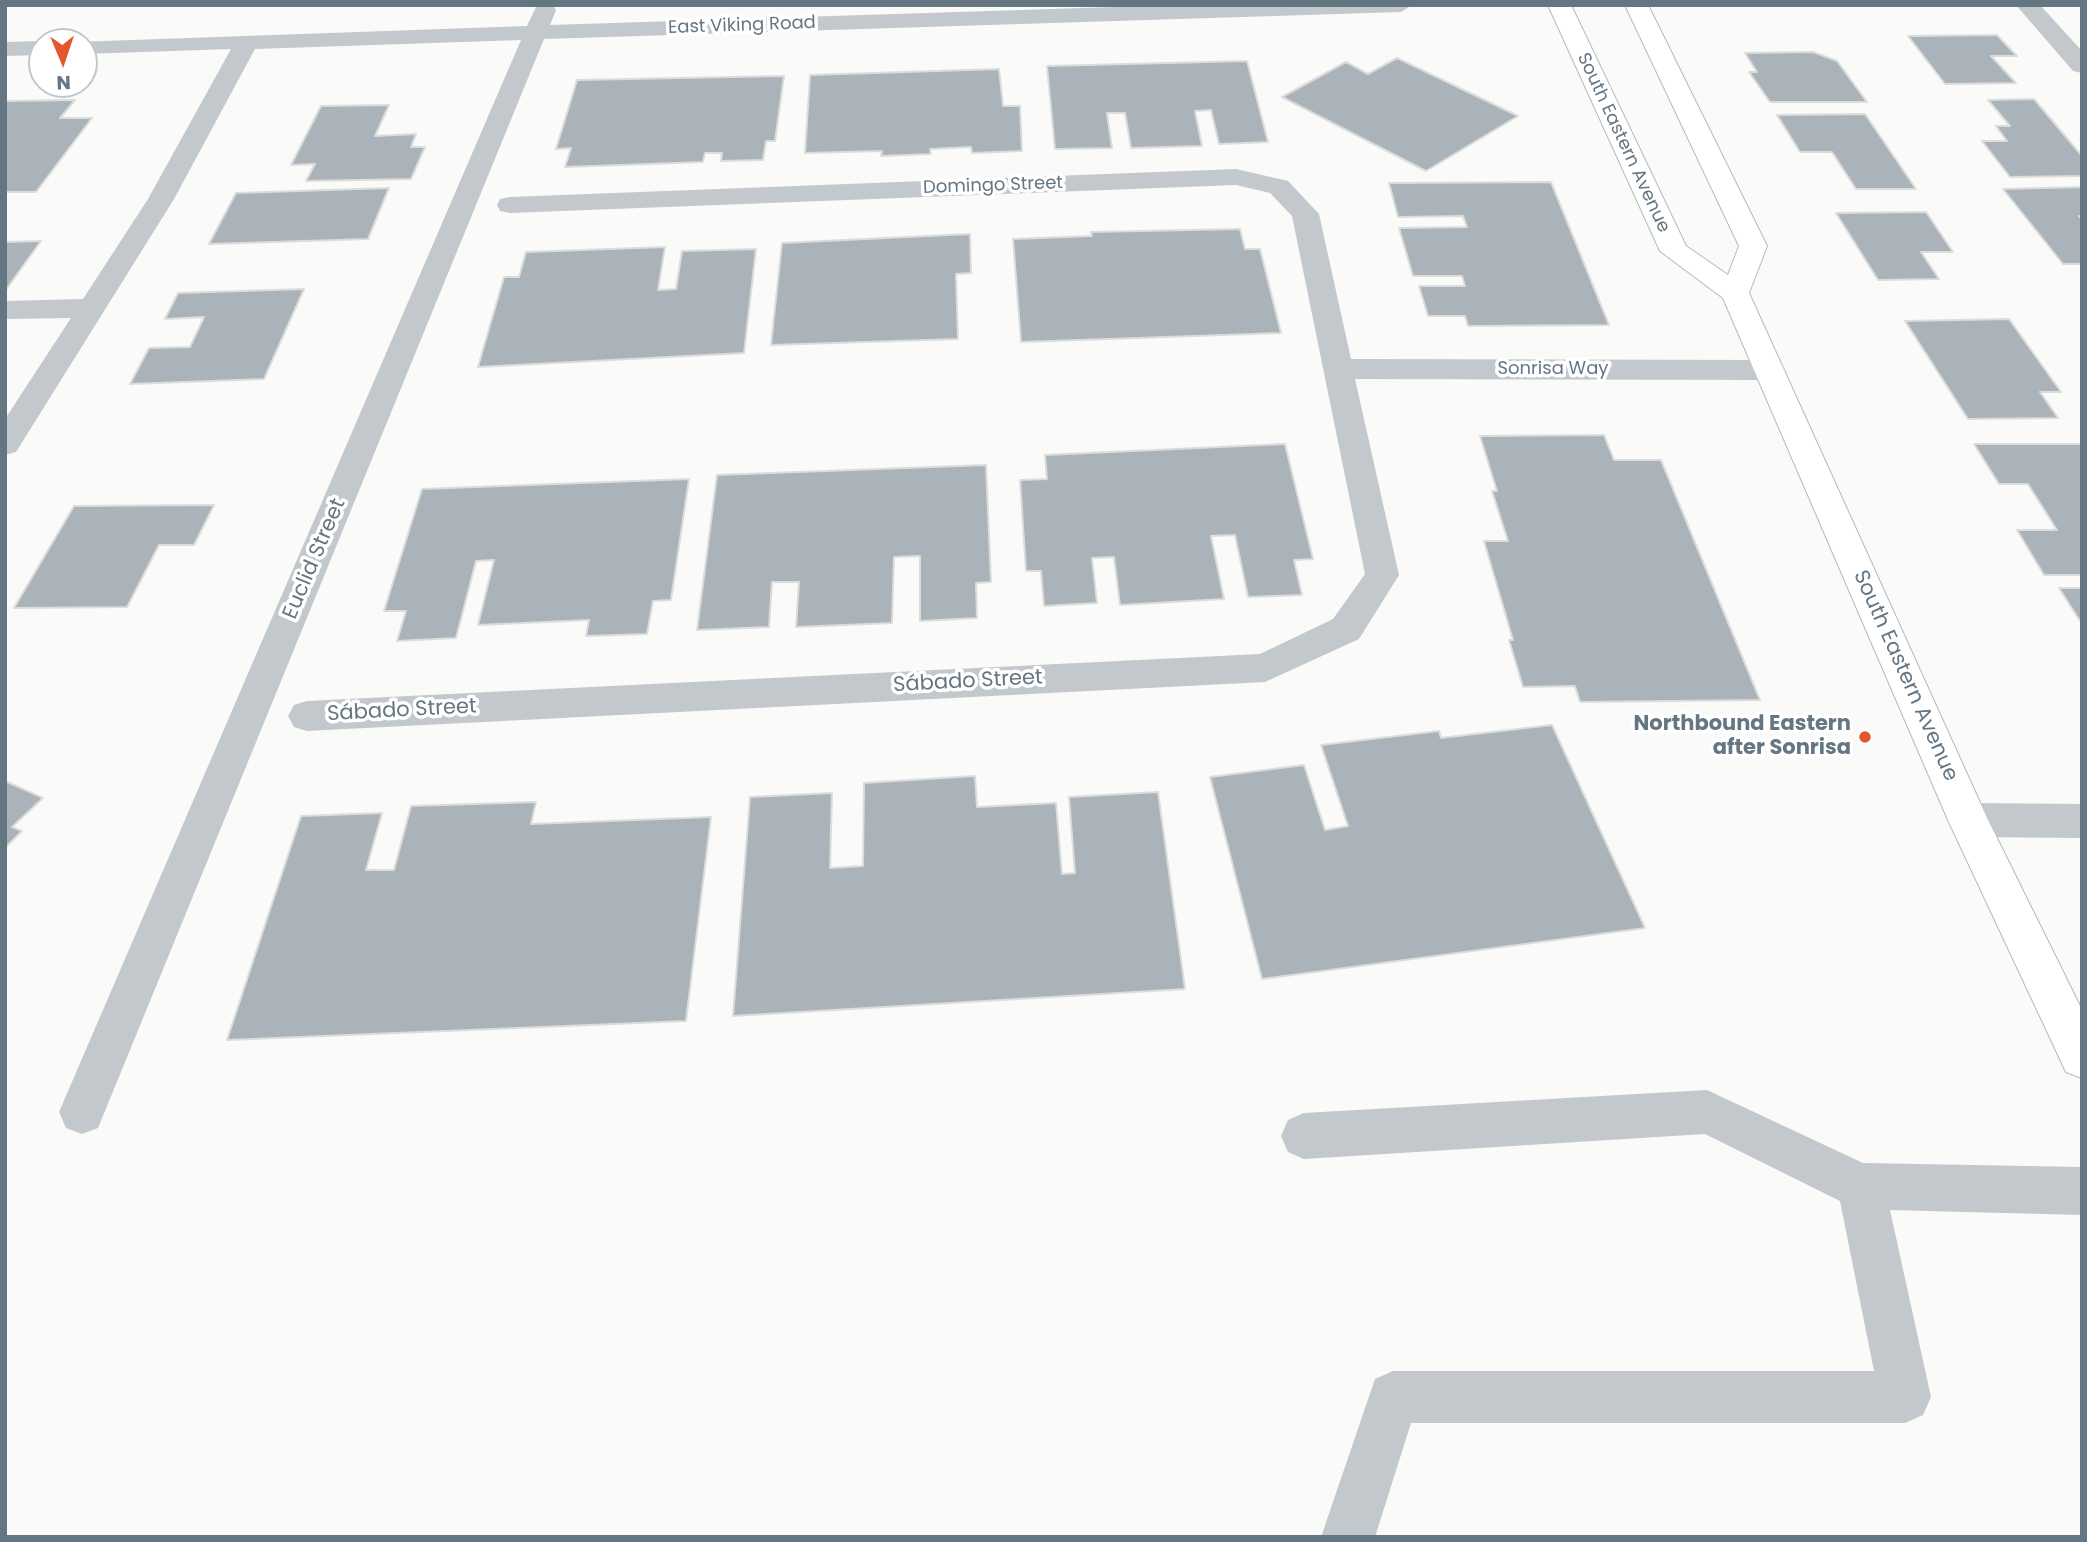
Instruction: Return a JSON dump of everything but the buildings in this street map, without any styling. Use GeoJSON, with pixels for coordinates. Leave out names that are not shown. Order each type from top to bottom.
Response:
{"type":"FeatureCollection","features":[{"type":"Feature","properties":{"kind":"main road","name":"South Eastern Avenue"},"geometry":{"type":"LineString","coordinates":[[1559,5],[1674,251],[1735,293],[1968,820],[2082,1057]]}},
{"type":"Feature","properties":{"kind":"main road"},"geometry":{"type":"LineString","coordinates":[[1636,5],[1754,246],[1735,293]]}},
{"type":"Feature","properties":{"kind":"street","name":"East Viking Road"},"geometry":{"type":"LineString","coordinates":[[98,46],[247,41],[542,19],[1401,5]]}},
{"type":"Feature","properties":{"kind":"street"},"geometry":{"type":"LineString","coordinates":[[2027,5],[2082,66]]}},
{"type":"Feature","properties":{"kind":"street","name":"Euclid Street"},"geometry":{"type":"LineString","coordinates":[[82,1112],[542,19]]}},
{"type":"Feature","properties":{"kind":"street"},"geometry":{"type":"LineString","coordinates":[[5,444],[161,199],[247,41]]}},
{"type":"Feature","properties":{"kind":"street"},"geometry":{"type":"LineString","coordinates":[[5,49],[28,48]]}},
{"type":"Feature","properties":{"kind":"street","name":"Domingo Street"},"geometry":{"type":"LineString","coordinates":[[510,205],[1236,177],[1279,187],[1305,214],[1336,369]]}},
{"type":"Feature","properties":{"kind":"street"},"geometry":{"type":"LineString","coordinates":[[5,310],[91,308]]}},
{"type":"Feature","properties":{"kind":"street","name":"Sonrisa Way"},"geometry":{"type":"LineString","coordinates":[[1336,369],[1770,370]]}},
{"type":"Feature","properties":{"kind":"street","name":"Sábado Street"},"geometry":{"type":"LineString","coordinates":[[307,716],[1265,668],[1346,629],[1382,575],[1336,369]]}},
{"type":"Feature","properties":{"kind":"street"},"geometry":{"type":"LineString","coordinates":[[1968,820],[2082,821]]}},
{"type":"Feature","properties":{"kind":"street"},"geometry":{"type":"LineString","coordinates":[[1304,1136],[1707,1112],[1861,1185],[2082,1191]]}},
{"type":"Feature","properties":{"kind":"street"},"geometry":{"type":"LineString","coordinates":[[1348,1537],[1393,1397],[1905,1397],[1861,1185]]}},
{"type":"Feature","properties":{"kind":"place","name":"Northbound Eastern after Sonrisa"},"geometry":{"type":"Point","coordinates":[1865,737]}}]}
